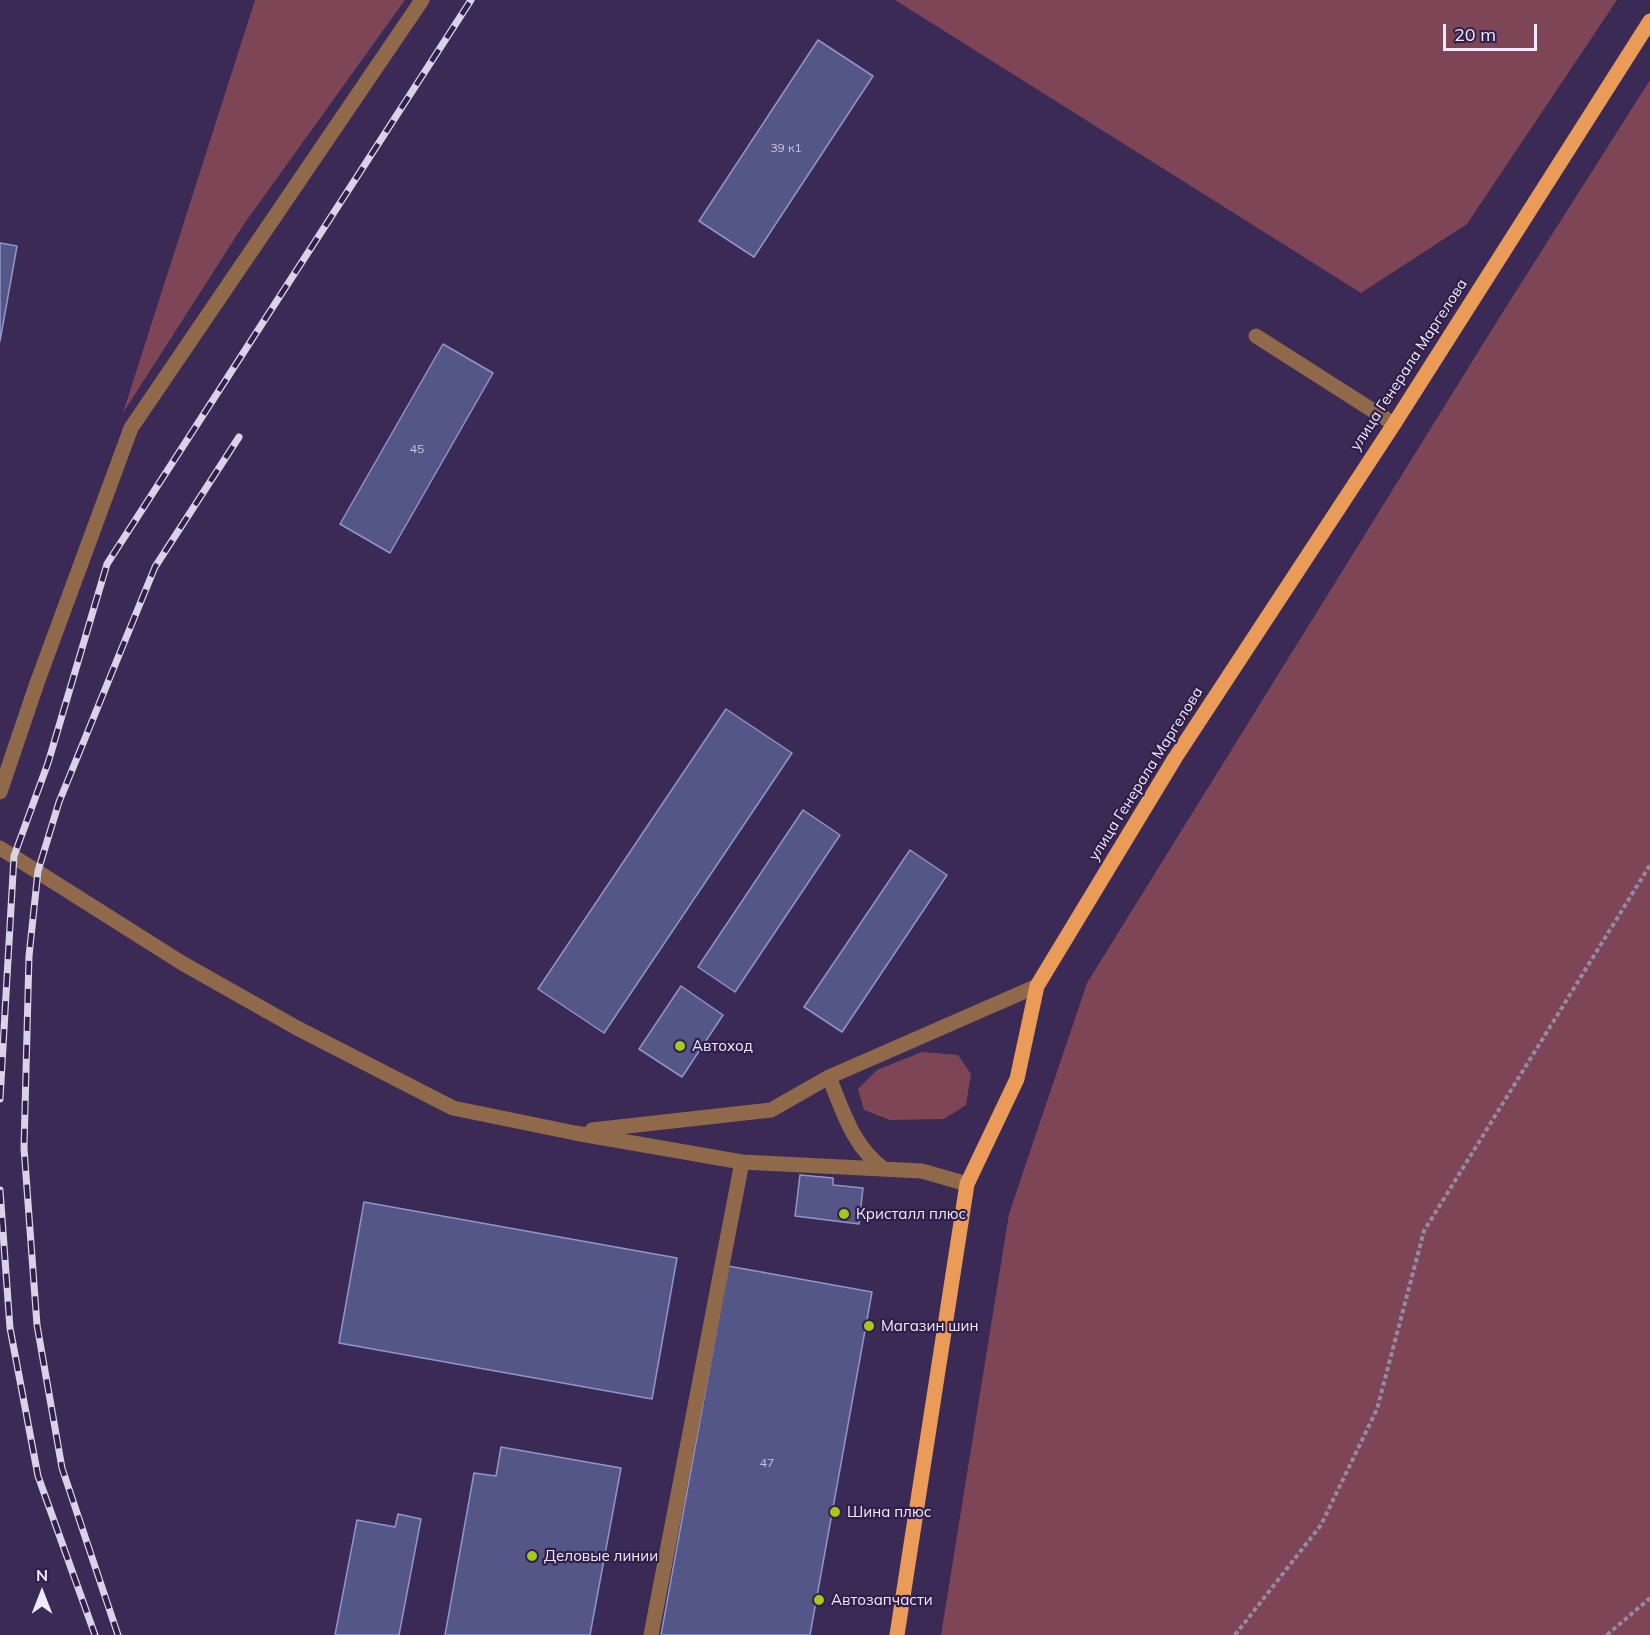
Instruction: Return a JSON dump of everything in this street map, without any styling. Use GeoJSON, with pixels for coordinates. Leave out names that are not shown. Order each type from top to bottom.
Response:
{"type":"FeatureCollection","features":[{"type":"Feature","properties":{"kind":"main road","name":"улица Генерала Маргелова"},"geometry":{"type":"LineString","coordinates":[[897,1635],[967,1184],[1017,1079],[1037,986],[1175,758],[1394,424],[1650,21]]}},
{"type":"Feature","properties":{"kind":"street"},"geometry":{"type":"LineString","coordinates":[[0,792],[37,683],[131,428],[422,0]]}},
{"type":"Feature","properties":{"kind":"street"},"geometry":{"type":"LineString","coordinates":[[1256,336],[1394,424]]}},
{"type":"Feature","properties":{"kind":"street"},"geometry":{"type":"LineString","coordinates":[[0,848],[193,969],[297,1028],[453,1108],[742,1162],[922,1171],[967,1184]]}},
{"type":"Feature","properties":{"kind":"street"},"geometry":{"type":"LineString","coordinates":[[574,1132],[771,1110],[829,1077],[1037,986]]}},
{"type":"Feature","properties":{"kind":"street"},"geometry":{"type":"LineString","coordinates":[[829,1077],[851,1132],[873,1161],[884,1169]]}},
{"type":"Feature","properties":{"kind":"street"},"geometry":{"type":"LineString","coordinates":[[651,1635],[742,1162]]}},
{"type":"Feature","properties":{"kind":"path"},"geometry":{"type":"LineString","coordinates":[[1235,1635],[1321,1525],[1377,1409],[1424,1231],[1650,865]]}},
{"type":"Feature","properties":{"kind":"path"},"geometry":{"type":"LineString","coordinates":[[1607,1635],[1650,1598]]}},
{"type":"Feature","properties":{"kind":"shaded area"},"geometry":{"type":"Polygon","coordinates":[[[255,0],[405,0],[244,224],[123,413],[255,0]]]}},
{"type":"Feature","properties":{"kind":"shaded area"},"geometry":{"type":"Polygon","coordinates":[[[895,0],[1617,0],[1467,224],[1361,293],[895,0]]]}},
{"type":"Feature","properties":{"kind":"shaded area"},"geometry":{"type":"Polygon","coordinates":[[[1650,80],[1650,1635],[941,1635],[1009,1214],[1087,983],[1501,315],[1650,80]]]}},
{"type":"Feature","properties":{"kind":"shaded area"},"geometry":{"type":"Polygon","coordinates":[[[922,1052],[958,1055],[971,1074],[966,1105],[944,1119],[890,1120],[864,1110],[858,1089],[877,1070],[922,1052]]]}},
{"type":"Feature","properties":{"kind":"building"},"geometry":{"type":"Polygon","coordinates":[[[818,40],[873,76],[754,257],[699,221],[818,40]]]}},
{"type":"Feature","properties":{"kind":"building"},"geometry":{"type":"Polygon","coordinates":[[[0,243],[17,246],[0,341],[0,243]]]}},
{"type":"Feature","properties":{"kind":"building"},"geometry":{"type":"Polygon","coordinates":[[[443,344],[493,373],[390,553],[340,524],[443,344]]]}},
{"type":"Feature","properties":{"kind":"building"},"geometry":{"type":"Polygon","coordinates":[[[726,709],[792,753],[604,1033],[538,989],[726,709]]]}},
{"type":"Feature","properties":{"kind":"building"},"geometry":{"type":"Polygon","coordinates":[[[803,810],[840,835],[735,992],[698,967],[803,810]]]}},
{"type":"Feature","properties":{"kind":"building"},"geometry":{"type":"Polygon","coordinates":[[[910,850],[947,875],[842,1032],[804,1007],[910,850]]]}},
{"type":"Feature","properties":{"kind":"building"},"geometry":{"type":"Polygon","coordinates":[[[681,986],[723,1015],[682,1077],[639,1049],[681,986]]]}},
{"type":"Feature","properties":{"kind":"building"},"geometry":{"type":"Polygon","coordinates":[[[800,1175],[833,1178],[833,1185],[863,1188],[859,1224],[795,1216],[800,1175]]]}},
{"type":"Feature","properties":{"kind":"building"},"geometry":{"type":"Polygon","coordinates":[[[364,1202],[677,1258],[652,1399],[339,1343],[364,1202]]]}},
{"type":"Feature","properties":{"kind":"building"},"geometry":{"type":"Polygon","coordinates":[[[728,1266],[872,1292],[810,1635],[661,1635],[728,1266]]]}},
{"type":"Feature","properties":{"kind":"building","name":"Деловые линии"},"geometry":{"type":"Polygon","coordinates":[[[501,1447],[621,1468],[590,1635],[445,1635],[474,1473],[496,1476],[501,1447]]]}},
{"type":"Feature","properties":{"kind":"building"},"geometry":{"type":"Polygon","coordinates":[[[398,1514],[421,1519],[399,1635],[335,1635],[357,1520],[395,1527],[398,1514]]]}},
{"type":"Feature","properties":{"kind":"railway"},"geometry":{"type":"LineString","coordinates":[[0,1099],[14,856],[48,763],[107,564],[471,0]]}},
{"type":"Feature","properties":{"kind":"railway"},"geometry":{"type":"LineString","coordinates":[[118,1635],[62,1468],[37,1325],[24,1148],[29,956],[38,871],[59,802],[155,567],[239,437]]}},
{"type":"Feature","properties":{"kind":"railway"},"geometry":{"type":"LineString","coordinates":[[0,1190],[10,1328],[38,1476],[95,1635]]}},
{"type":"Feature","properties":{"kind":"place","name":"Автоход"},"geometry":{"type":"Point","coordinates":[680,1046]}},
{"type":"Feature","properties":{"kind":"place","name":"Кристалл плюс"},"geometry":{"type":"Point","coordinates":[844,1214]}},
{"type":"Feature","properties":{"kind":"place","name":"Магазин шин"},"geometry":{"type":"Point","coordinates":[869,1326]}},
{"type":"Feature","properties":{"kind":"place","name":"Шина плюс"},"geometry":{"type":"Point","coordinates":[835,1512]}},
{"type":"Feature","properties":{"kind":"place","name":"Деловые линии"},"geometry":{"type":"Point","coordinates":[532,1556]}},
{"type":"Feature","properties":{"kind":"place","name":"Автозапчасти"},"geometry":{"type":"Point","coordinates":[819,1600]}}]}
